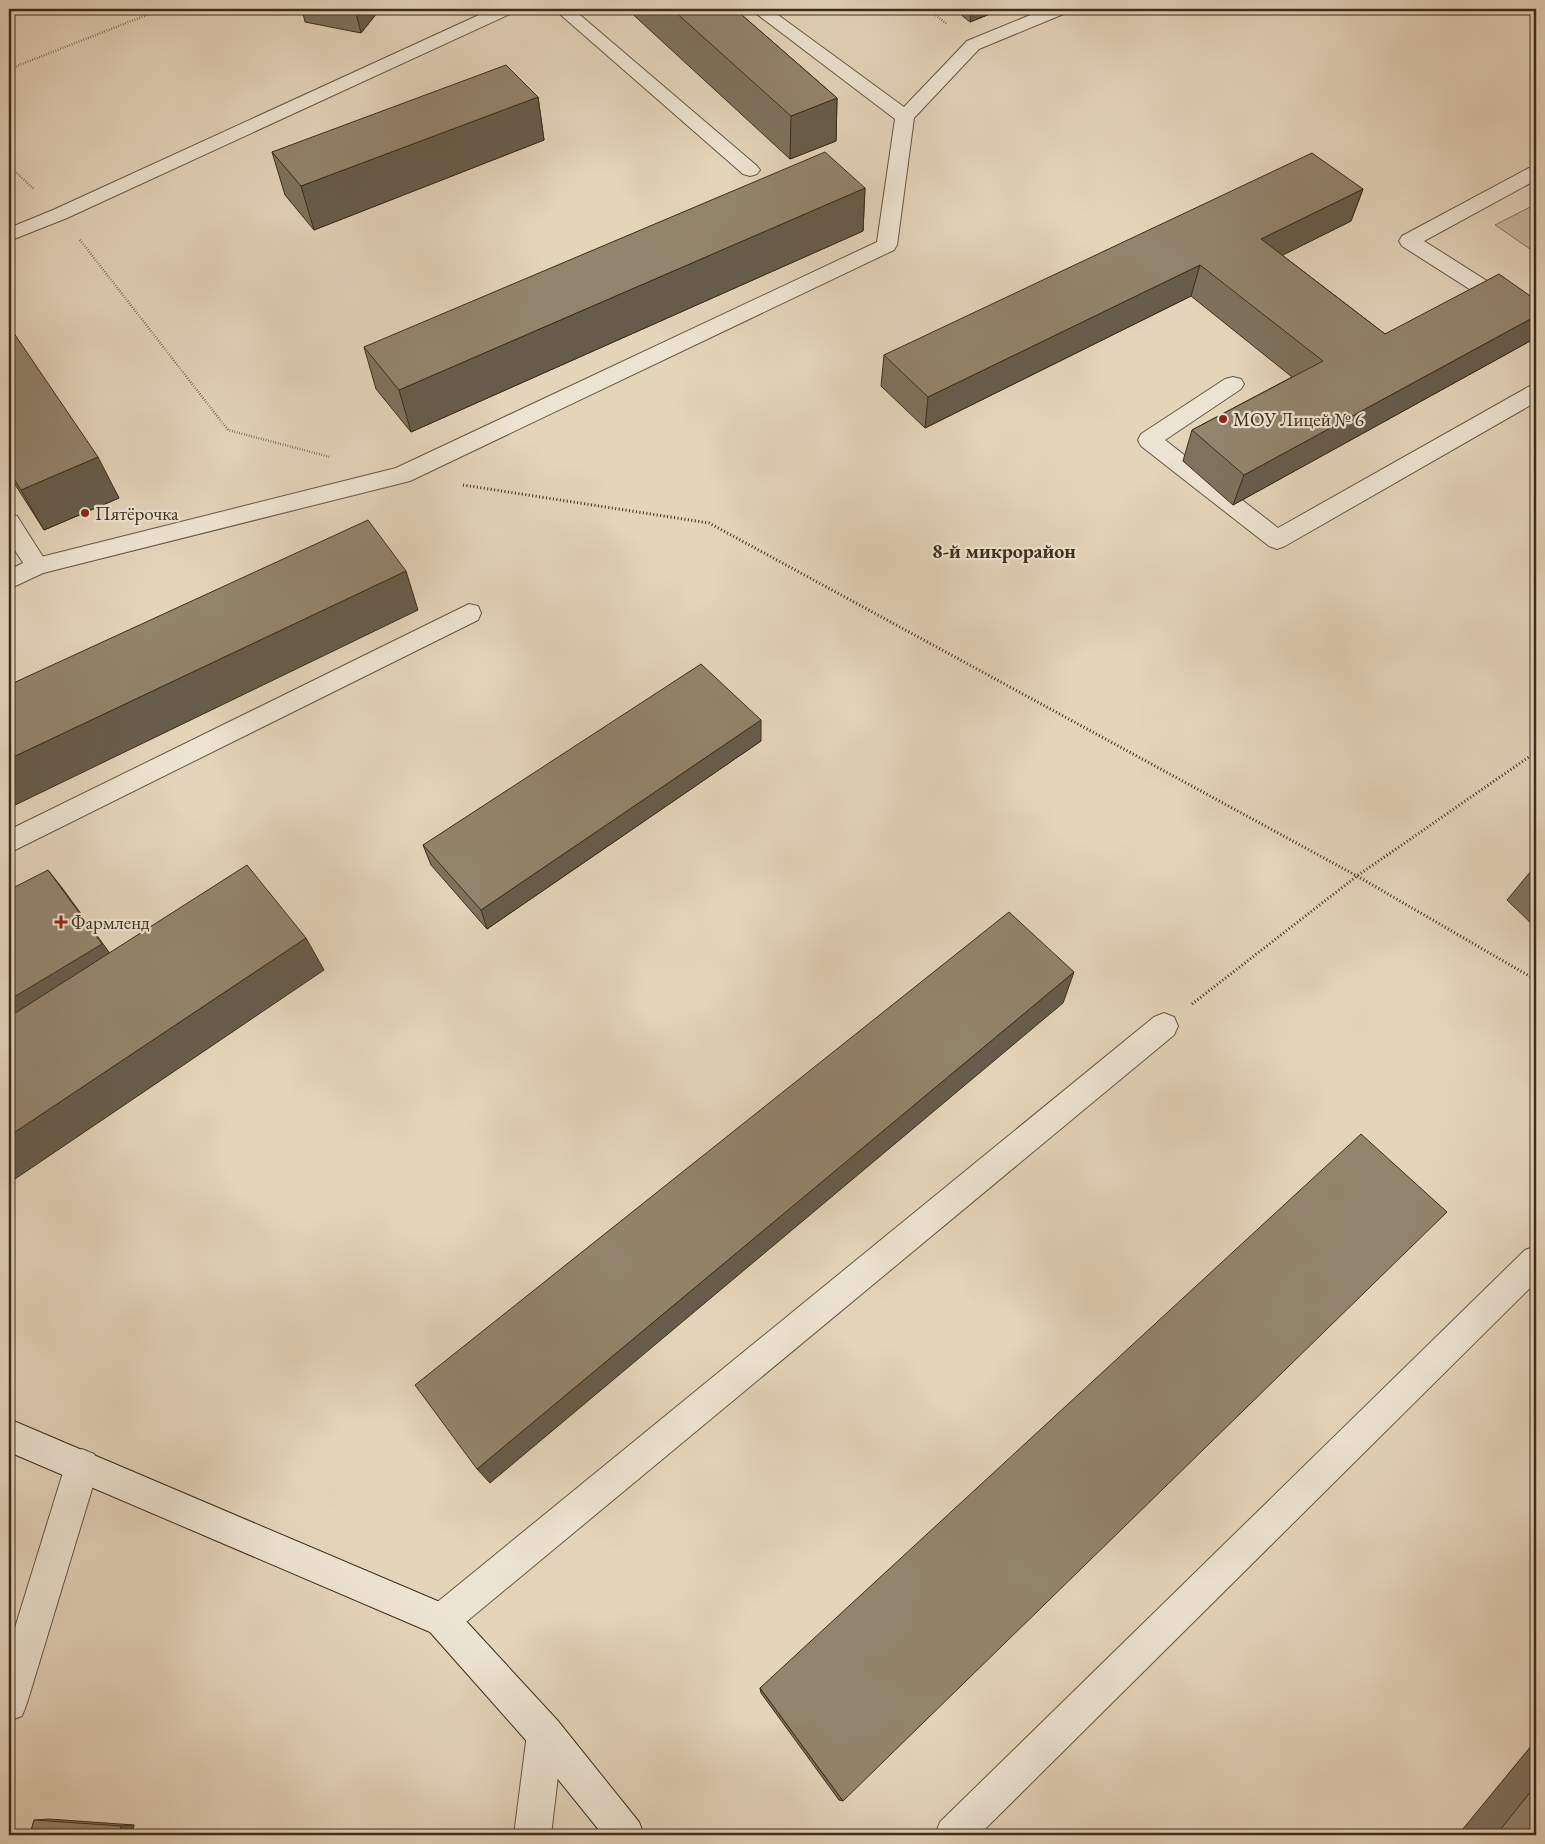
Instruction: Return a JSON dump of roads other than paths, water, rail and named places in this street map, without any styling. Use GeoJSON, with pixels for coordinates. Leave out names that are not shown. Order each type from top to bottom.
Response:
{"type":"FeatureCollection","features":[{"type":"Feature","properties":{"kind":"street"},"geometry":{"type":"LineString","coordinates":[[9,234],[60,214],[506,9]]}},
{"type":"Feature","properties":{"kind":"street"},"geometry":{"type":"LineString","coordinates":[[563,9],[750,170]]}},
{"type":"Feature","properties":{"kind":"street"},"geometry":{"type":"LineString","coordinates":[[759,9],[905,117]]}},
{"type":"Feature","properties":{"kind":"street"},"geometry":{"type":"LineString","coordinates":[[9,580],[36,566],[402,475],[887,245],[905,117],[973,45],[1060,9]]}},
{"type":"Feature","properties":{"kind":"street"},"geometry":{"type":"LineString","coordinates":[[1536,172],[1409,241],[1536,322]]}},
{"type":"Feature","properties":{"kind":"street"},"geometry":{"type":"LineString","coordinates":[[1233,384],[1149,440],[1277,540],[1536,392]]}},
{"type":"Feature","properties":{"kind":"street"},"geometry":{"type":"LineString","coordinates":[[9,522],[36,566]]}},
{"type":"Feature","properties":{"kind":"street"},"geometry":{"type":"LineString","coordinates":[[9,842],[469,612]]}},
{"type":"Feature","properties":{"kind":"street"},"geometry":{"type":"LineString","coordinates":[[442,1620],[1164,1026]]}},
{"type":"Feature","properties":{"kind":"street"},"geometry":{"type":"LineString","coordinates":[[953,1835],[1536,1261]]}},
{"type":"Feature","properties":{"kind":"street"},"geometry":{"type":"LineString","coordinates":[[9,1435],[442,1620],[545,1734],[626,1835]]}},
{"type":"Feature","properties":{"kind":"street"},"geometry":{"type":"LineString","coordinates":[[9,1703],[82,1466]]}},
{"type":"Feature","properties":{"kind":"street"},"geometry":{"type":"LineString","coordinates":[[532,1835],[545,1734]]}},
{"type":"Feature","properties":{"kind":"place","name":"МОУ Лицей № 6"},"geometry":{"type":"Point","coordinates":[1223,419]}},
{"type":"Feature","properties":{"kind":"place","name":"Пятёрочка"},"geometry":{"type":"Point","coordinates":[85,513]}},
{"type":"Feature","properties":{"kind":"place","name":"Фармленд"},"geometry":{"type":"Point","coordinates":[61,922]}},
{"type":"Feature","properties":{"kind":"district","name":"8-й микрорайон"},"geometry":{"type":"Point","coordinates":[1004,551]}}]}
